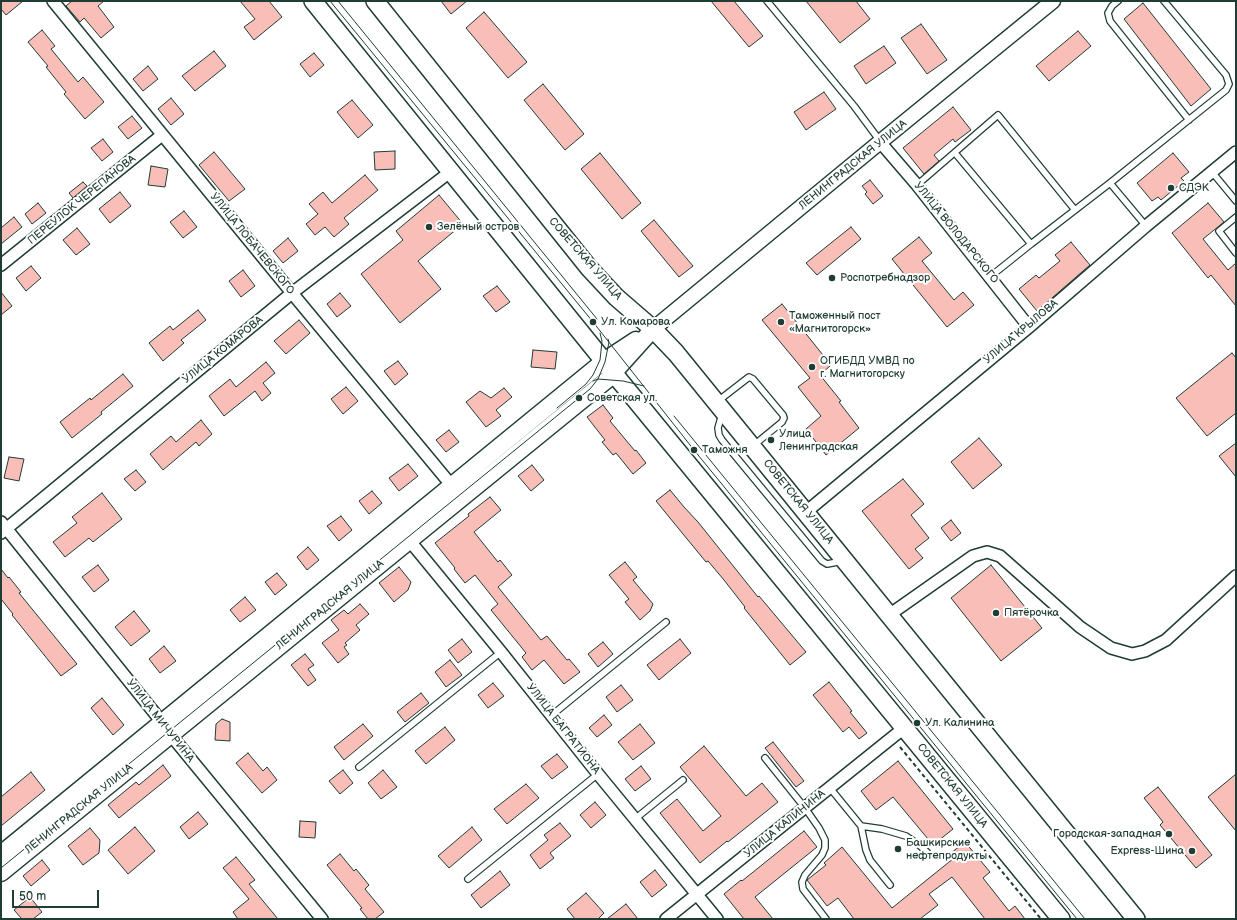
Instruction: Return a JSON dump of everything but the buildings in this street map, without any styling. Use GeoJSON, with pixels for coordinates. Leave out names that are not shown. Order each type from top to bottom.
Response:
{"type":"FeatureCollection","features":[{"type":"Feature","properties":{"kind":"main road","name":"СОВЕТСКАЯ УЛИЦА"},"geometry":{"type":"LineString","coordinates":[[313,1],[608,367],[1061,919]]}},
{"type":"Feature","properties":{"kind":"main road","name":"СОВЕТСКАЯ УЛИЦА"},"geometry":{"type":"LineString","coordinates":[[375,1],[589,268],[616,297],[676,353],[1136,919]]}},
{"type":"Feature","properties":{"kind":"main road","name":"ЛЕНИНГРАДСКАЯ УЛИЦА"},"geometry":{"type":"LineString","coordinates":[[1,854],[452,486],[608,367],[653,330]]}},
{"type":"Feature","properties":{"kind":"main road","name":"ЛЕНИНГРАДСКАЯ УЛИЦА"},"geometry":{"type":"LineString","coordinates":[[1,873],[608,378],[608,367]]}},
{"type":"Feature","properties":{"kind":"street","name":"УЛИЦА ЛОБАЧЕВСКОГО"},"geometry":{"type":"LineString","coordinates":[[53,1],[452,486]]}},
{"type":"Feature","properties":{"kind":"street","name":"ЛЕНИНГРАДСКАЯ УЛИЦА"},"geometry":{"type":"LineString","coordinates":[[653,330],[1053,1]]}},
{"type":"Feature","properties":{"kind":"street","name":"ПЕРЕУЛОК ЧЕРЕПАНОВА"},"geometry":{"type":"LineString","coordinates":[[1,265],[162,135]]}},
{"type":"Feature","properties":{"kind":"street","name":"УЛИЦА ВОЛОДАРСКОГО"},"geometry":{"type":"LineString","coordinates":[[880,142],[991,276],[1029,326]]}},
{"type":"Feature","properties":{"kind":"street","name":"УЛИЦА КРЫЛОВА"},"geometry":{"type":"LineString","coordinates":[[806,512],[1236,152]]}},
{"type":"Feature","properties":{"kind":"street","name":"УЛИЦА КОМАРОВА"},"geometry":{"type":"LineString","coordinates":[[3,528],[292,293],[450,172]]}},
{"type":"Feature","properties":{"kind":"street","name":"УЛИЦА МИЧУРИНА"},"geometry":{"type":"LineString","coordinates":[[3,528],[322,919]]}},
{"type":"Feature","properties":{"kind":"street","name":"УЛИЦА БАГРАТИОНА"},"geometry":{"type":"LineString","coordinates":[[409,540],[717,919]]}},
{"type":"Feature","properties":{"kind":"street"},"geometry":{"type":"LineString","coordinates":[[889,615],[972,556],[987,552],[1000,556],[1080,627],[1111,648],[1132,654],[1145,652],[1166,640],[1236,576]]}},
{"type":"Feature","properties":{"kind":"street","name":"УЛИЦА КАЛИНИНА"},"geometry":{"type":"LineString","coordinates":[[666,919],[904,728]]}},
{"type":"Feature","properties":{"kind":"lane"},"geometry":{"type":"LineString","coordinates":[[767,1],[854,106],[880,142]]}},
{"type":"Feature","properties":{"kind":"lane"},"geometry":{"type":"LineString","coordinates":[[1118,1],[1112,6],[1108,13],[1110,21],[1189,120]]}},
{"type":"Feature","properties":{"kind":"lane"},"geometry":{"type":"LineString","coordinates":[[991,276],[1226,90],[1229,84],[1226,75],[1164,1]]}},
{"type":"Feature","properties":{"kind":"lane"},"geometry":{"type":"LineString","coordinates":[[917,185],[998,116],[1075,210]]}},
{"type":"Feature","properties":{"kind":"lane"},"geometry":{"type":"LineString","coordinates":[[955,153],[1031,244]]}},
{"type":"Feature","properties":{"kind":"lane"},"geometry":{"type":"LineString","coordinates":[[1212,172],[1236,201]]}},
{"type":"Feature","properties":{"kind":"lane"},"geometry":{"type":"LineString","coordinates":[[1110,183],[1146,226]]}},
{"type":"Feature","properties":{"kind":"lane"},"geometry":{"type":"LineString","coordinates":[[1236,217],[1219,231],[1236,253]]}},
{"type":"Feature","properties":{"kind":"lane"},"geometry":{"type":"LineString","coordinates":[[752,446],[782,422],[784,418],[753,379],[749,377],[719,406],[718,428],[722,440],[822,561],[827,564],[846,561]]}},
{"type":"Feature","properties":{"kind":"lane"},"geometry":{"type":"LineString","coordinates":[[552,715],[666,622]]}},
{"type":"Feature","properties":{"kind":"lane"},"geometry":{"type":"LineString","coordinates":[[359,767],[501,652]]}},
{"type":"Feature","properties":{"kind":"lane"},"geometry":{"type":"LineString","coordinates":[[765,758],[805,808],[819,828],[825,840],[825,848],[822,855],[805,875],[802,882],[803,889],[826,919]]}},
{"type":"Feature","properties":{"kind":"lane"},"geometry":{"type":"LineString","coordinates":[[468,878],[598,774]]}},
{"type":"Feature","properties":{"kind":"lane"},"geometry":{"type":"LineString","coordinates":[[635,819],[683,780]]}},
{"type":"Feature","properties":{"kind":"lane"},"geometry":{"type":"LineString","coordinates":[[830,788],[861,826],[866,850],[870,860],[890,885]]}},
{"type":"Feature","properties":{"kind":"lane"},"geometry":{"type":"LineString","coordinates":[[861,826],[882,829],[906,836],[927,852]]}},
{"type":"Feature","properties":{"kind":"tram line"},"geometry":{"type":"LineString","coordinates":[[330,1],[593,322],[694,450],[1077,919]]}},
{"type":"Feature","properties":{"kind":"tram line"},"geometry":{"type":"LineString","coordinates":[[338,1],[597,319]]}},
{"type":"Feature","properties":{"kind":"tram line"},"geometry":{"type":"LineString","coordinates":[[557,408],[586,384],[593,375],[600,360],[602,341],[600,333]]}},
{"type":"Feature","properties":{"kind":"tram line"},"geometry":{"type":"LineString","coordinates":[[1,868],[590,389],[598,379],[605,362],[609,342],[608,339]]}},
{"type":"Feature","properties":{"kind":"tram line"},"geometry":{"type":"LineString","coordinates":[[593,381],[598,379],[623,381],[644,386]]}},
{"type":"Feature","properties":{"kind":"tram line"},"geometry":{"type":"LineString","coordinates":[[674,416],[1085,919]]}},
{"type":"Feature","properties":{"kind":"place","name":"СДЭК"},"geometry":{"type":"Point","coordinates":[1171,188]}},
{"type":"Feature","properties":{"kind":"place","name":"Зелёный остров"},"geometry":{"type":"Point","coordinates":[429,227]}},
{"type":"Feature","properties":{"kind":"place","name":"Роспотребнадзор"},"geometry":{"type":"Point","coordinates":[832,278]}},
{"type":"Feature","properties":{"kind":"place","name":"Ул. Комарова"},"geometry":{"type":"Point","coordinates":[593,322]}},
{"type":"Feature","properties":{"kind":"place","name":"Таможенный пост «Магнитогорск»"},"geometry":{"type":"Point","coordinates":[781,322]}},
{"type":"Feature","properties":{"kind":"place","name":"ОГИБДД УМВД по г. Магнитогорску"},"geometry":{"type":"Point","coordinates":[812,367]}},
{"type":"Feature","properties":{"kind":"place","name":"Советская ул."},"geometry":{"type":"Point","coordinates":[579,398]}},
{"type":"Feature","properties":{"kind":"place","name":"Улица Ленинградская"},"geometry":{"type":"Point","coordinates":[771,440]}},
{"type":"Feature","properties":{"kind":"place","name":"Таможня"},"geometry":{"type":"Point","coordinates":[694,450]}},
{"type":"Feature","properties":{"kind":"place","name":"Пятёрочка"},"geometry":{"type":"Point","coordinates":[996,613]}},
{"type":"Feature","properties":{"kind":"place","name":"Ул. Калинина"},"geometry":{"type":"Point","coordinates":[917,723]}},
{"type":"Feature","properties":{"kind":"place","name":"Городская-западная"},"geometry":{"type":"Point","coordinates":[1169,834]}},
{"type":"Feature","properties":{"kind":"place","name":"Башкирские нефтепродукты"},"geometry":{"type":"Point","coordinates":[898,849]}},
{"type":"Feature","properties":{"kind":"place","name":"Express-Шина"},"geometry":{"type":"Point","coordinates":[1192,851]}}]}
